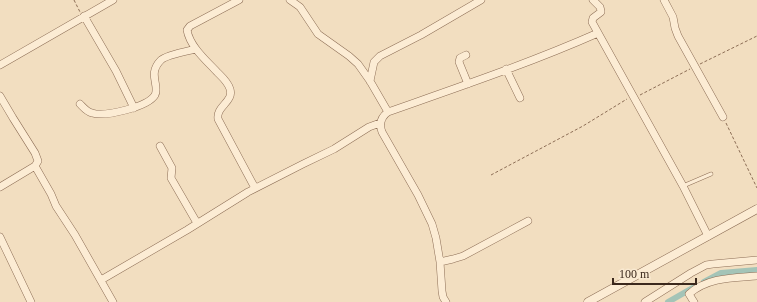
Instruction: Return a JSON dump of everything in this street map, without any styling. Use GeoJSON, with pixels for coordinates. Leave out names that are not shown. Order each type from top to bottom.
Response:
{"type":"FeatureCollection","features":[{"type":"Feature","properties":{"kind":"street"},"geometry":{"type":"LineString","coordinates":[[0,65],[112,0]]}},
{"type":"Feature","properties":{"kind":"street"},"geometry":{"type":"LineString","coordinates":[[239,0],[190,26],[188,28],[188,34],[196,49],[225,80],[229,87],[231,95],[230,98],[218,111],[218,118],[255,188]]}},
{"type":"Feature","properties":{"kind":"street"},"geometry":{"type":"LineString","coordinates":[[290,0],[300,2],[303,11],[318,34],[358,64],[388,112]]}},
{"type":"Feature","properties":{"kind":"street"},"geometry":{"type":"LineString","coordinates":[[370,81],[374,62],[380,56],[421,35],[481,0]]}},
{"type":"Feature","properties":{"kind":"street"},"geometry":{"type":"LineString","coordinates":[[593,0],[601,9],[601,12],[593,18],[592,22],[683,186],[708,236]]}},
{"type":"Feature","properties":{"kind":"street"},"geometry":{"type":"LineString","coordinates":[[664,0],[673,17],[676,32],[723,117]]}},
{"type":"Feature","properties":{"kind":"street"},"geometry":{"type":"LineString","coordinates":[[84,16],[116,71],[134,108]]}},
{"type":"Feature","properties":{"kind":"street"},"geometry":{"type":"LineString","coordinates":[[446,302],[442,291],[440,262],[436,238],[429,217],[382,132],[380,123],[383,116],[388,112],[562,49],[598,33]]}},
{"type":"Feature","properties":{"kind":"street"},"geometry":{"type":"LineString","coordinates":[[80,104],[89,112],[96,114],[117,112],[134,108],[152,99],[156,94],[154,73],[160,61],[166,57],[196,49]]}},
{"type":"Feature","properties":{"kind":"street"},"geometry":{"type":"LineString","coordinates":[[466,55],[460,58],[459,62],[468,84]]}},
{"type":"Feature","properties":{"kind":"street"},"geometry":{"type":"LineString","coordinates":[[506,69],[520,98]]}},
{"type":"Feature","properties":{"kind":"street"},"geometry":{"type":"LineString","coordinates":[[0,96],[37,156],[38,161],[35,166],[0,187]]}},
{"type":"Feature","properties":{"kind":"street"},"geometry":{"type":"LineString","coordinates":[[101,280],[255,188],[334,150],[369,128],[380,123]]}},
{"type":"Feature","properties":{"kind":"street"},"geometry":{"type":"LineString","coordinates":[[160,146],[172,168],[170,178],[197,223]]}},
{"type":"Feature","properties":{"kind":"street"},"geometry":{"type":"LineString","coordinates":[[35,166],[49,190],[56,206],[75,235],[113,302]]}},
{"type":"Feature","properties":{"kind":"street"},"geometry":{"type":"LineString","coordinates":[[588,302],[757,209]]}},
{"type":"Feature","properties":{"kind":"street"},"geometry":{"type":"LineString","coordinates":[[440,262],[463,256],[528,221]]}},
{"type":"Feature","properties":{"kind":"street"},"geometry":{"type":"LineString","coordinates":[[0,237],[31,302]]}},
{"type":"Feature","properties":{"kind":"street"},"geometry":{"type":"LineString","coordinates":[[645,302],[706,265],[757,260]]}},
{"type":"Feature","properties":{"kind":"street"},"geometry":{"type":"LineString","coordinates":[[694,302],[690,294],[707,283],[725,278],[757,276]]}},
{"type":"Feature","properties":{"kind":"lane"},"geometry":{"type":"LineString","coordinates":[[683,186],[711,174]]}},
{"type":"Feature","properties":{"kind":"path"},"geometry":{"type":"LineString","coordinates":[[74,0],[84,16]]}},
{"type":"Feature","properties":{"kind":"path"},"geometry":{"type":"LineString","coordinates":[[491,175],[634,97],[757,36]]}},
{"type":"Feature","properties":{"kind":"path"},"geometry":{"type":"LineString","coordinates":[[723,117],[757,188]]}},
{"type":"Feature","properties":{"kind":"waterway"},"geometry":{"type":"LineString","coordinates":[[704,282],[721,273],[757,270]]}},
{"type":"Feature","properties":{"kind":"waterway"},"geometry":{"type":"LineString","coordinates":[[668,302],[696,286]]}}]}
